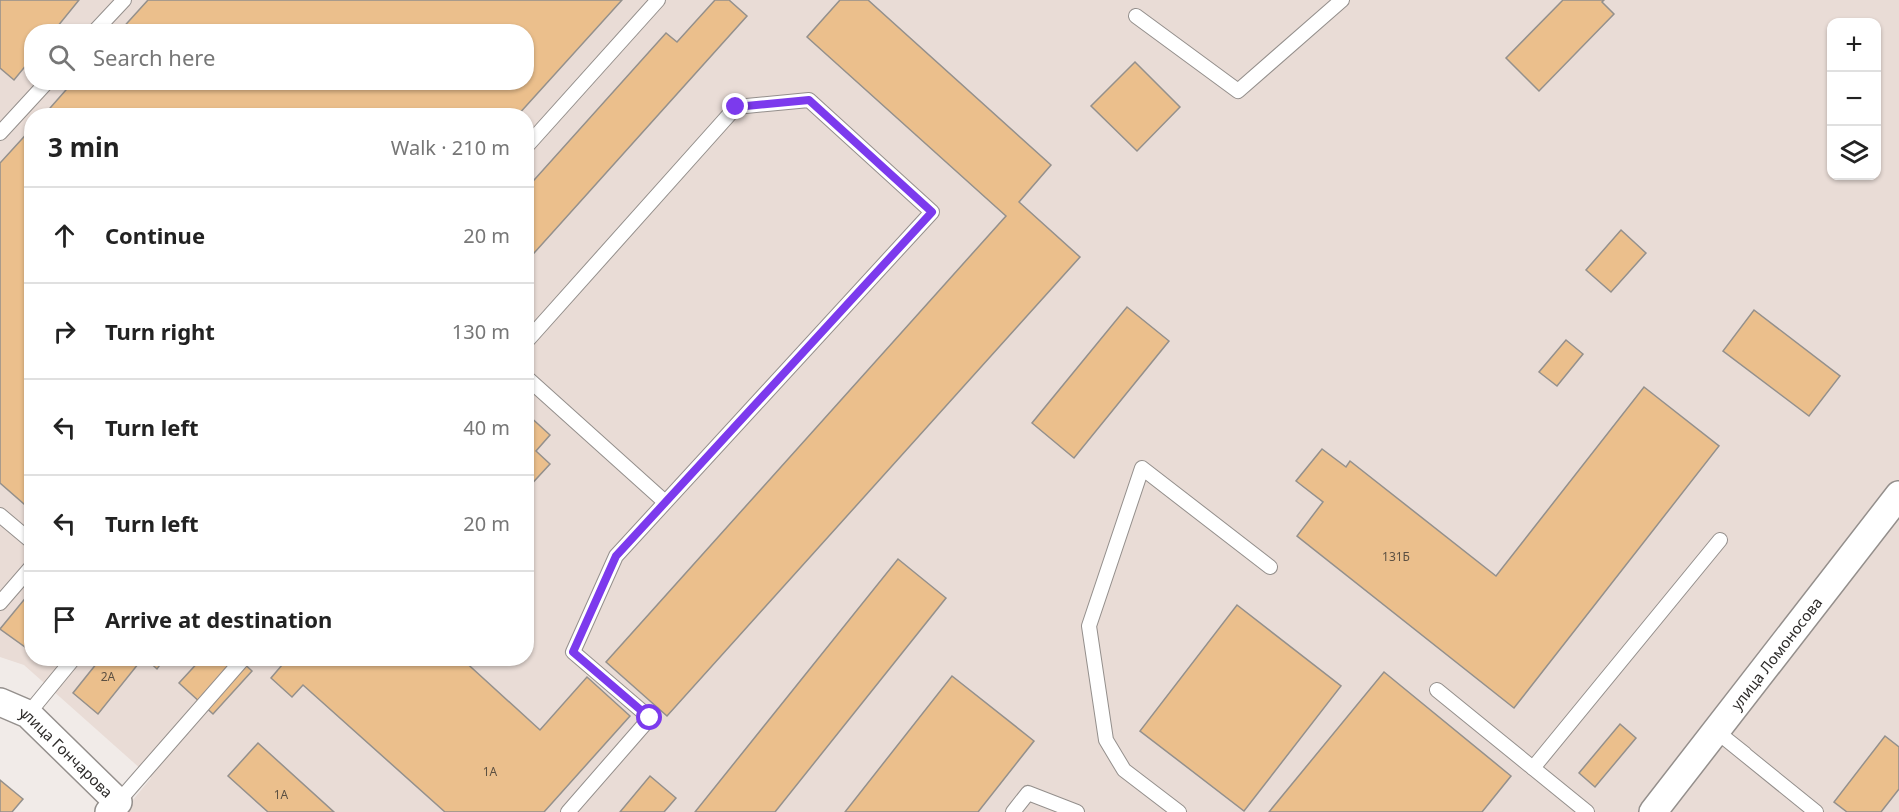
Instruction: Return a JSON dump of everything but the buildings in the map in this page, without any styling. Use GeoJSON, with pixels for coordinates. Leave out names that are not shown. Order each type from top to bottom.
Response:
{"type":"FeatureCollection","features":[{"type":"Feature","properties":{"kind":"street","name":"улица Ломоносова"},"geometry":{"type":"LineString","coordinates":[[1653,812],[1899,495]]}},
{"type":"Feature","properties":{"kind":"street","name":"улица Гончарова"},"geometry":{"type":"LineString","coordinates":[[0,702],[28,714],[114,807]]}},
{"type":"Feature","properties":{"kind":"lane"},"geometry":{"type":"LineString","coordinates":[[102,24],[124,0]]}},
{"type":"Feature","properties":{"kind":"lane"},"geometry":{"type":"LineString","coordinates":[[534,138],[658,0]]}},
{"type":"Feature","properties":{"kind":"lane"},"geometry":{"type":"LineString","coordinates":[[1136,16],[1238,91],[1342,0]]}},
{"type":"Feature","properties":{"kind":"lane"},"geometry":{"type":"LineString","coordinates":[[0,133],[40,90]]}},
{"type":"Feature","properties":{"kind":"lane"},"geometry":{"type":"LineString","coordinates":[[534,333],[736,107],[809,100],[932,212],[616,556],[573,652],[650,718],[568,812]]}},
{"type":"Feature","properties":{"kind":"lane"},"geometry":{"type":"LineString","coordinates":[[534,384],[665,502]]}},
{"type":"Feature","properties":{"kind":"lane"},"geometry":{"type":"LineString","coordinates":[[1179,812],[1124,770],[1106,740],[1089,626],[1142,468],[1269,567]]}},
{"type":"Feature","properties":{"kind":"lane"},"geometry":{"type":"LineString","coordinates":[[0,515],[24,535]]}},
{"type":"Feature","properties":{"kind":"lane"},"geometry":{"type":"LineString","coordinates":[[1533,768],[1720,540]]}},
{"type":"Feature","properties":{"kind":"lane"},"geometry":{"type":"LineString","coordinates":[[0,603],[24,575]]}},
{"type":"Feature","properties":{"kind":"lane"},"geometry":{"type":"LineString","coordinates":[[28,714],[67,666]]}},
{"type":"Feature","properties":{"kind":"lane"},"geometry":{"type":"LineString","coordinates":[[114,807],[237,666]]}},
{"type":"Feature","properties":{"kind":"lane"},"geometry":{"type":"LineString","coordinates":[[1437,690],[1587,812]]}},
{"type":"Feature","properties":{"kind":"lane"},"geometry":{"type":"LineString","coordinates":[[1716,731],[1745,754]]}},
{"type":"Feature","properties":{"kind":"lane"},"geometry":{"type":"LineString","coordinates":[[1716,731],[1816,812]]}},
{"type":"Feature","properties":{"kind":"lane"},"geometry":{"type":"LineString","coordinates":[[1013,812],[1028,792],[1077,812]]}},
{"type":"Feature","properties":{"kind":"shaded area"},"geometry":{"type":"Polygon","coordinates":[[[0,0],[1899,0],[1899,812],[123,812],[151,778],[25,666],[534,666],[534,108],[24,108],[24,665],[0,657],[0,0]]]}},
{"type":"Feature","properties":{"kind":"route"},"geometry":{"type":"LineString","coordinates":[[650,718],[573,652],[616,556],[932,212],[809,100],[736,107]]}}]}
